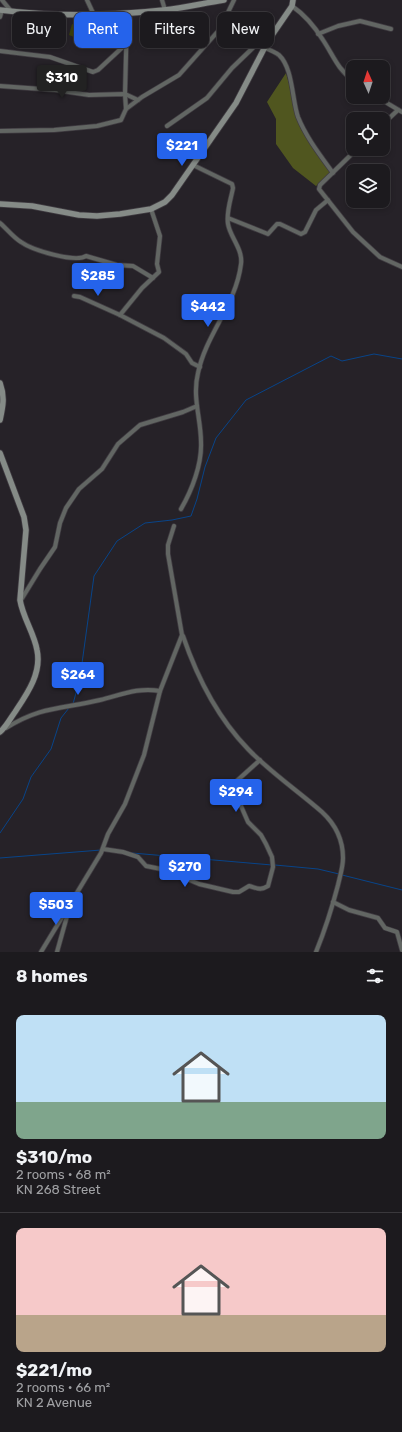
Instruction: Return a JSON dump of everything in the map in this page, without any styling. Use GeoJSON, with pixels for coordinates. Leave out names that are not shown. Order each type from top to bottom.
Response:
{"type":"FeatureCollection","features":[{"type":"Feature","properties":{"kind":"main road"},"geometry":{"type":"LineString","coordinates":[[132,13],[165,10],[224,0]]}},
{"type":"Feature","properties":{"kind":"main road"},"geometry":{"type":"LineString","coordinates":[[274,33],[292,3]]}},
{"type":"Feature","properties":{"kind":"main road"},"geometry":{"type":"LineString","coordinates":[[1,10],[11,12],[74,14]]}},
{"type":"Feature","properties":{"kind":"main road"},"geometry":{"type":"LineString","coordinates":[[0,204],[32,206],[85,215],[120,214],[151,209],[165,202],[172,195],[193,166],[236,103],[265,48]]}},
{"type":"Feature","properties":{"kind":"main road"},"geometry":{"type":"LineString","coordinates":[[0,383],[4,395],[0,420]]}},
{"type":"Feature","properties":{"kind":"main road"},"geometry":{"type":"LineString","coordinates":[[0,453],[24,517],[26,530],[20,600],[25,620],[37,649],[38,667],[26,696],[2,731]]}},
{"type":"Feature","properties":{"kind":"street"},"geometry":{"type":"LineString","coordinates":[[2,0],[11,12]]}},
{"type":"Feature","properties":{"kind":"street"},"geometry":{"type":"LineString","coordinates":[[87,0],[93,12]]}},
{"type":"Feature","properties":{"kind":"street"},"geometry":{"type":"LineString","coordinates":[[162,0],[165,10]]}},
{"type":"Feature","properties":{"kind":"street"},"geometry":{"type":"LineString","coordinates":[[126,109],[179,75],[220,29],[234,0]]}},
{"type":"Feature","properties":{"kind":"street"},"geometry":{"type":"LineString","coordinates":[[292,3],[302,13],[318,34],[341,71],[346,75]]}},
{"type":"Feature","properties":{"kind":"street"},"geometry":{"type":"LineString","coordinates":[[0,17],[1,10]]}},
{"type":"Feature","properties":{"kind":"street"},"geometry":{"type":"LineString","coordinates":[[318,34],[338,26],[360,21],[366,21],[391,28]]}},
{"type":"Feature","properties":{"kind":"street"},"geometry":{"type":"LineString","coordinates":[[0,51],[50,57],[93,72],[98,70],[122,48]]}},
{"type":"Feature","properties":{"kind":"street"},"geometry":{"type":"LineString","coordinates":[[0,131],[54,130],[105,124],[121,120],[126,109],[126,48]]}},
{"type":"Feature","properties":{"kind":"street"},"geometry":{"type":"LineString","coordinates":[[167,126],[207,98],[232,68],[253,48]]}},
{"type":"Feature","properties":{"kind":"street"},"geometry":{"type":"LineString","coordinates":[[265,48],[276,53],[283,60],[289,75],[298,117],[308,138],[333,172]]}},
{"type":"Feature","properties":{"kind":"street"},"geometry":{"type":"LineString","coordinates":[[0,86],[55,90],[89,95],[125,94],[138,100]]}},
{"type":"Feature","properties":{"kind":"street"},"geometry":{"type":"LineString","coordinates":[[388,104],[400,111],[390,119]]}},
{"type":"Feature","properties":{"kind":"street"},"geometry":{"type":"LineString","coordinates":[[350,156],[320,185],[320,192],[353,232],[380,257],[402,267]]}},
{"type":"Feature","properties":{"kind":"street"},"geometry":{"type":"LineString","coordinates":[[181,509],[189,493],[201,454],[200,430],[195,389],[200,367],[204,355],[236,290],[241,261],[229,228],[228,218],[232,184],[193,166]]}},
{"type":"Feature","properties":{"kind":"street"},"geometry":{"type":"LineString","coordinates":[[228,218],[268,234],[279,224],[301,234],[305,232],[316,210],[328,200]]}},
{"type":"Feature","properties":{"kind":"street"},"geometry":{"type":"LineString","coordinates":[[120,315],[142,288],[159,272],[157,264],[161,242],[159,231],[151,209]]}},
{"type":"Feature","properties":{"kind":"street"},"geometry":{"type":"LineString","coordinates":[[0,223],[20,242],[32,249],[81,259],[86,256],[117,265],[133,266],[154,278]]}},
{"type":"Feature","properties":{"kind":"street"},"geometry":{"type":"LineString","coordinates":[[74,296],[120,315],[164,338],[186,354],[192,363],[200,367]]}},
{"type":"Feature","properties":{"kind":"street"},"geometry":{"type":"LineString","coordinates":[[20,600],[55,547],[60,523],[66,508],[79,489],[102,469],[118,444],[140,425],[183,412],[196,406]]}},
{"type":"Feature","properties":{"kind":"street"},"geometry":{"type":"LineString","coordinates":[[174,526],[168,544],[168,554],[182,635],[196,669],[213,703],[242,743],[329,819],[336,829],[341,843],[343,861],[327,926],[316,952]]}},
{"type":"Feature","properties":{"kind":"street"},"geometry":{"type":"LineString","coordinates":[[41,952],[103,849],[108,834],[126,804],[144,755],[160,691],[182,635]]}},
{"type":"Feature","properties":{"kind":"street"},"geometry":{"type":"LineString","coordinates":[[2,731],[22,718],[61,706],[100,700],[141,689],[160,691]]}},
{"type":"Feature","properties":{"kind":"street"},"geometry":{"type":"LineString","coordinates":[[103,849],[123,852],[138,857],[146,866],[166,870],[199,884],[233,892],[239,892],[249,886],[264,889],[268,886],[273,867],[272,858],[263,839],[248,822],[241,806],[228,792],[230,787],[260,760]]}},
{"type":"Feature","properties":{"kind":"street"},"geometry":{"type":"LineString","coordinates":[[333,902],[349,910],[378,918],[386,928],[397,932],[402,950]]}},
{"type":"Feature","properties":{"kind":"street"},"geometry":{"type":"LineString","coordinates":[[57,952],[71,903]]}},
{"type":"Feature","properties":{"kind":"green space"},"geometry":{"type":"Polygon","coordinates":[[[72,24],[74,25],[74,37],[69,35],[72,24]]]}},
{"type":"Feature","properties":{"kind":"green space"},"geometry":{"type":"Polygon","coordinates":[[[286,73],[295,105],[296,117],[302,131],[331,173],[316,186],[293,168],[276,144],[276,119],[267,102],[286,73]]]}},
{"type":"Feature","properties":{"kind":"waterway"},"geometry":{"type":"LineString","coordinates":[[73,704],[80,678],[94,576],[117,541],[145,523],[191,516],[205,467],[216,438],[246,400],[331,356],[342,361],[374,354],[402,359]]}},
{"type":"Feature","properties":{"kind":"waterway"},"geometry":{"type":"LineString","coordinates":[[0,833],[23,799],[31,777],[51,749],[61,718],[69,708]]}},
{"type":"Feature","properties":{"kind":"waterway"},"geometry":{"type":"LineString","coordinates":[[0,858],[101,850]]}},
{"type":"Feature","properties":{"kind":"waterway"},"geometry":{"type":"LineString","coordinates":[[132,853],[272,865]]}},
{"type":"Feature","properties":{"kind":"waterway"},"geometry":{"type":"LineString","coordinates":[[275,865],[318,869],[339,874]]}},
{"type":"Feature","properties":{"kind":"waterway"},"geometry":{"type":"LineString","coordinates":[[342,875],[402,890]]}}]}
